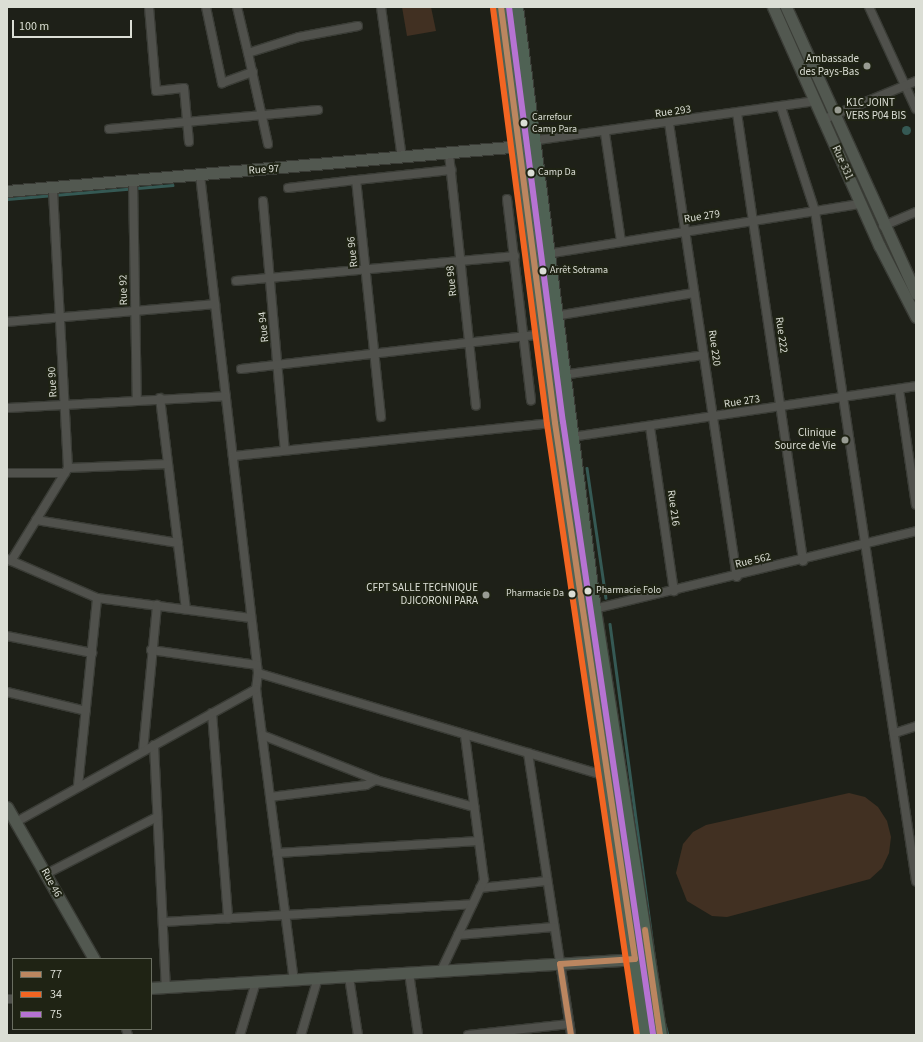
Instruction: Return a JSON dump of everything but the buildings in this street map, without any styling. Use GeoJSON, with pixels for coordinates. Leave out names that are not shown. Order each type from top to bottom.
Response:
{"type":"FeatureCollection","features":[{"type":"Feature","properties":{"kind":"highway"},"geometry":{"type":"LineString","coordinates":[[500,7],[521,146],[555,423],[649,958],[660,1035]]}},
{"type":"Feature","properties":{"kind":"highway"},"geometry":{"type":"LineString","coordinates":[[516,7],[571,437],[588,610],[609,777],[645,1035]]}},
{"type":"Feature","properties":{"kind":"street"},"geometry":{"type":"LineString","coordinates":[[149,7],[156,91],[184,88],[188,121],[188,142]]}},
{"type":"Feature","properties":{"kind":"street"},"geometry":{"type":"LineString","coordinates":[[206,7],[222,83],[253,72]]}},
{"type":"Feature","properties":{"kind":"street"},"geometry":{"type":"LineString","coordinates":[[238,7],[264,117],[268,144]]}},
{"type":"Feature","properties":{"kind":"street"},"geometry":{"type":"LineString","coordinates":[[381,7],[402,158]]}},
{"type":"Feature","properties":{"kind":"street","name":"Rue 331"},"geometry":{"type":"LineString","coordinates":[[773,7],[860,204],[916,317]]}},
{"type":"Feature","properties":{"kind":"street","name":"Rue 331"},"geometry":{"type":"LineString","coordinates":[[786,7],[833,116],[916,294]]}},
{"type":"Feature","properties":{"kind":"street"},"geometry":{"type":"LineString","coordinates":[[869,7],[916,109]]}},
{"type":"Feature","properties":{"kind":"street"},"geometry":{"type":"LineString","coordinates":[[248,53],[299,37],[358,26]]}},
{"type":"Feature","properties":{"kind":"street"},"geometry":{"type":"LineString","coordinates":[[822,120],[916,81]]}},
{"type":"Feature","properties":{"kind":"street","name":"Rue 293"},"geometry":{"type":"LineString","coordinates":[[533,139],[605,133],[815,101]]}},
{"type":"Feature","properties":{"kind":"street"},"geometry":{"type":"LineString","coordinates":[[781,107],[815,211],[864,545],[895,733],[916,881]]}},
{"type":"Feature","properties":{"kind":"street"},"geometry":{"type":"LineString","coordinates":[[108,129],[188,121],[264,117],[318,110]]}},
{"type":"Feature","properties":{"kind":"street","name":"Rue 222"},"geometry":{"type":"LineString","coordinates":[[737,113],[803,561]]}},
{"type":"Feature","properties":{"kind":"street","name":"Rue 220"},"geometry":{"type":"LineString","coordinates":[[669,123],[736,577]]}},
{"type":"Feature","properties":{"kind":"street"},"geometry":{"type":"LineString","coordinates":[[605,133],[621,241]]}},
{"type":"Feature","properties":{"kind":"street"},"geometry":{"type":"LineString","coordinates":[[521,146],[533,139]]}},
{"type":"Feature","properties":{"kind":"street","name":"Rue 97"},"geometry":{"type":"LineString","coordinates":[[7,191],[54,192],[133,186],[200,175],[449,154],[521,146]]}},
{"type":"Feature","properties":{"kind":"street","name":"Rue 98"},"geometry":{"type":"LineString","coordinates":[[449,154],[476,406]]}},
{"type":"Feature","properties":{"kind":"street"},"geometry":{"type":"LineString","coordinates":[[288,188],[451,170]]}},
{"type":"Feature","properties":{"kind":"street"},"geometry":{"type":"LineString","coordinates":[[200,175],[257,669],[256,689],[294,980]]}},
{"type":"Feature","properties":{"kind":"street","name":"Rue 96"},"geometry":{"type":"LineString","coordinates":[[356,180],[381,417]]}},
{"type":"Feature","properties":{"kind":"street","name":"Rue 92"},"geometry":{"type":"LineString","coordinates":[[133,186],[137,399]]}},
{"type":"Feature","properties":{"kind":"street","name":"Rue 90"},"geometry":{"type":"LineString","coordinates":[[54,192],[65,404],[66,471]]}},
{"type":"Feature","properties":{"kind":"street"},"geometry":{"type":"LineString","coordinates":[[507,198],[525,337],[531,401]]}},
{"type":"Feature","properties":{"kind":"street","name":"Rue 94"},"geometry":{"type":"LineString","coordinates":[[263,201],[279,364],[285,450]]}},
{"type":"Feature","properties":{"kind":"street","name":"Rue 279"},"geometry":{"type":"LineString","coordinates":[[547,254],[860,204]]}},
{"type":"Feature","properties":{"kind":"street"},"geometry":{"type":"LineString","coordinates":[[883,226],[916,212]]}},
{"type":"Feature","properties":{"kind":"street"},"geometry":{"type":"LineString","coordinates":[[236,281],[270,279],[366,268],[514,256]]}},
{"type":"Feature","properties":{"kind":"street"},"geometry":{"type":"LineString","coordinates":[[555,316],[694,293]]}},
{"type":"Feature","properties":{"kind":"street"},"geometry":{"type":"LineString","coordinates":[[7,322],[215,304]]}},
{"type":"Feature","properties":{"kind":"street"},"geometry":{"type":"LineString","coordinates":[[241,369],[544,334]]}},
{"type":"Feature","properties":{"kind":"street"},"geometry":{"type":"LineString","coordinates":[[562,375],[704,355]]}},
{"type":"Feature","properties":{"kind":"street","name":"Rue 273"},"geometry":{"type":"LineString","coordinates":[[571,437],[650,427],[916,386]]}},
{"type":"Feature","properties":{"kind":"street"},"geometry":{"type":"LineString","coordinates":[[899,389],[916,505]]}},
{"type":"Feature","properties":{"kind":"street"},"geometry":{"type":"LineString","coordinates":[[7,408],[137,399],[226,396]]}},
{"type":"Feature","properties":{"kind":"street"},"geometry":{"type":"LineString","coordinates":[[160,398],[186,609]]}},
{"type":"Feature","properties":{"kind":"street"},"geometry":{"type":"LineString","coordinates":[[233,456],[555,423]]}},
{"type":"Feature","properties":{"kind":"street","name":"Rue 216"},"geometry":{"type":"LineString","coordinates":[[650,427],[674,592]]}},
{"type":"Feature","properties":{"kind":"street"},"geometry":{"type":"LineString","coordinates":[[7,473],[66,471],[168,464]]}},
{"type":"Feature","properties":{"kind":"street"},"geometry":{"type":"LineString","coordinates":[[66,471],[9,560],[97,598],[251,618]]}},
{"type":"Feature","properties":{"kind":"street"},"geometry":{"type":"LineString","coordinates":[[36,520],[178,543]]}},
{"type":"Feature","properties":{"kind":"street","name":"Rue 562"},"geometry":{"type":"LineString","coordinates":[[588,610],[674,592],[803,561],[916,531]]}},
{"type":"Feature","properties":{"kind":"street"},"geometry":{"type":"LineString","coordinates":[[78,786],[97,598]]}},
{"type":"Feature","properties":{"kind":"street"},"geometry":{"type":"LineString","coordinates":[[143,751],[151,650],[157,605]]}},
{"type":"Feature","properties":{"kind":"street"},"geometry":{"type":"LineString","coordinates":[[7,636],[92,653]]}},
{"type":"Feature","properties":{"kind":"street"},"geometry":{"type":"LineString","coordinates":[[151,650],[257,669],[465,735],[609,777]]}},
{"type":"Feature","properties":{"kind":"street"},"geometry":{"type":"LineString","coordinates":[[16,822],[78,786],[154,746],[256,689]]}},
{"type":"Feature","properties":{"kind":"street"},"geometry":{"type":"LineString","coordinates":[[7,692],[86,711]]}},
{"type":"Feature","properties":{"kind":"street"},"geometry":{"type":"LineString","coordinates":[[212,713],[228,918]]}},
{"type":"Feature","properties":{"kind":"street"},"geometry":{"type":"LineString","coordinates":[[895,733],[916,726]]}},
{"type":"Feature","properties":{"kind":"street"},"geometry":{"type":"LineString","coordinates":[[262,735],[376,780],[474,807]]}},
{"type":"Feature","properties":{"kind":"street"},"geometry":{"type":"LineString","coordinates":[[441,971],[484,880],[465,735]]}},
{"type":"Feature","properties":{"kind":"street"},"geometry":{"type":"LineString","coordinates":[[154,746],[166,988]]}},
{"type":"Feature","properties":{"kind":"street"},"geometry":{"type":"LineString","coordinates":[[528,753],[571,1035]]}},
{"type":"Feature","properties":{"kind":"street"},"geometry":{"type":"LineString","coordinates":[[270,796],[366,785],[376,780]]}},
{"type":"Feature","properties":{"kind":"street","name":"Rue 46"},"geometry":{"type":"LineString","coordinates":[[7,807],[93,958]]}},
{"type":"Feature","properties":{"kind":"street"},"geometry":{"type":"LineString","coordinates":[[46,874],[158,817]]}},
{"type":"Feature","properties":{"kind":"street"},"geometry":{"type":"LineString","coordinates":[[277,853],[479,841]]}},
{"type":"Feature","properties":{"kind":"street"},"geometry":{"type":"LineString","coordinates":[[480,888],[547,881]]}},
{"type":"Feature","properties":{"kind":"street"},"geometry":{"type":"LineString","coordinates":[[163,922],[472,904]]}},
{"type":"Feature","properties":{"kind":"street"},"geometry":{"type":"LineString","coordinates":[[458,935],[554,927]]}},
{"type":"Feature","properties":{"kind":"street"},"geometry":{"type":"LineString","coordinates":[[152,988],[649,958]]}},
{"type":"Feature","properties":{"kind":"street"},"geometry":{"type":"LineString","coordinates":[[409,973],[418,1035]]}},
{"type":"Feature","properties":{"kind":"street"},"geometry":{"type":"LineString","coordinates":[[349,976],[358,1035]]}},
{"type":"Feature","properties":{"kind":"street"},"geometry":{"type":"LineString","coordinates":[[301,1035],[318,978]]}},
{"type":"Feature","properties":{"kind":"street"},"geometry":{"type":"LineString","coordinates":[[240,1035],[256,982]]}},
{"type":"Feature","properties":{"kind":"street"},"geometry":{"type":"LineString","coordinates":[[468,1035],[569,1024]]}},
{"type":"Feature","properties":{"kind":"shaded area"},"geometry":{"type":"Polygon","coordinates":[[[402,7],[431,7],[436,31],[407,36],[402,7]]]}},
{"type":"Feature","properties":{"kind":"shaded area"},"geometry":{"type":"Polygon","coordinates":[[[849,793],[865,797],[878,807],[887,821],[891,837],[889,853],[882,868],[870,879],[727,917],[712,916],[687,901],[676,873],[683,844],[693,832],[706,825],[849,793]]]}},
{"type":"Feature","properties":{"kind":"water"},"geometry":{"type":"Polygon","coordinates":[[[906,125],[911,130],[906,135],[901,130],[906,125]]]}},
{"type":"Feature","properties":{"kind":"waterway"},"geometry":{"type":"LineString","coordinates":[[7,199],[172,185]]}},
{"type":"Feature","properties":{"kind":"waterway"},"geometry":{"type":"LineString","coordinates":[[587,468],[606,598]]}},
{"type":"Feature","properties":{"kind":"waterway"},"geometry":{"type":"LineString","coordinates":[[610,624],[657,974]]}},
{"type":"Feature","properties":{"kind":"waterway"},"geometry":{"type":"LineString","coordinates":[[665,1024],[668,1035]]}},
{"type":"Feature","properties":{"kind":"transit line","name":"77"},"geometry":{"type":"LineString","coordinates":[[501,7],[555,423],[635,959],[560,964],[571,1035]]}},
{"type":"Feature","properties":{"kind":"transit line","name":"75"},"geometry":{"type":"LineString","coordinates":[[509,7],[563,422],[653,1034]]}},
{"type":"Feature","properties":{"kind":"transit line","name":"34"},"geometry":{"type":"LineString","coordinates":[[493,8],[547,424],[637,1035]]}},
{"type":"Feature","properties":{"kind":"transit line","name":"77"},"geometry":{"type":"LineString","coordinates":[[645,930],[660,1035]]}},
{"type":"Feature","properties":{"kind":"place","name":"Ambassade des Pays-Bas"},"geometry":{"type":"Point","coordinates":[867,66]}},
{"type":"Feature","properties":{"kind":"place","name":"K1C JOINT VERS P04 BIS"},"geometry":{"type":"Point","coordinates":[838,110]}},
{"type":"Feature","properties":{"kind":"place","name":"Carrefour Camp Para"},"geometry":{"type":"Point","coordinates":[524,123]}},
{"type":"Feature","properties":{"kind":"place","name":"Camp Da"},"geometry":{"type":"Point","coordinates":[531,173]}},
{"type":"Feature","properties":{"kind":"place","name":"Arrêt Sotrama"},"geometry":{"type":"Point","coordinates":[543,271]}},
{"type":"Feature","properties":{"kind":"place","name":"Clinique Source de Vie"},"geometry":{"type":"Point","coordinates":[845,440]}},
{"type":"Feature","properties":{"kind":"place","name":"Pharmacie Folo"},"geometry":{"type":"Point","coordinates":[588,591]}},
{"type":"Feature","properties":{"kind":"place","name":"Pharmacie Da"},"geometry":{"type":"Point","coordinates":[572,594]}},
{"type":"Feature","properties":{"kind":"place","name":"CFPT SALLE TECHNIQUE DJICORONI PARA"},"geometry":{"type":"Point","coordinates":[486,595]}}]}
